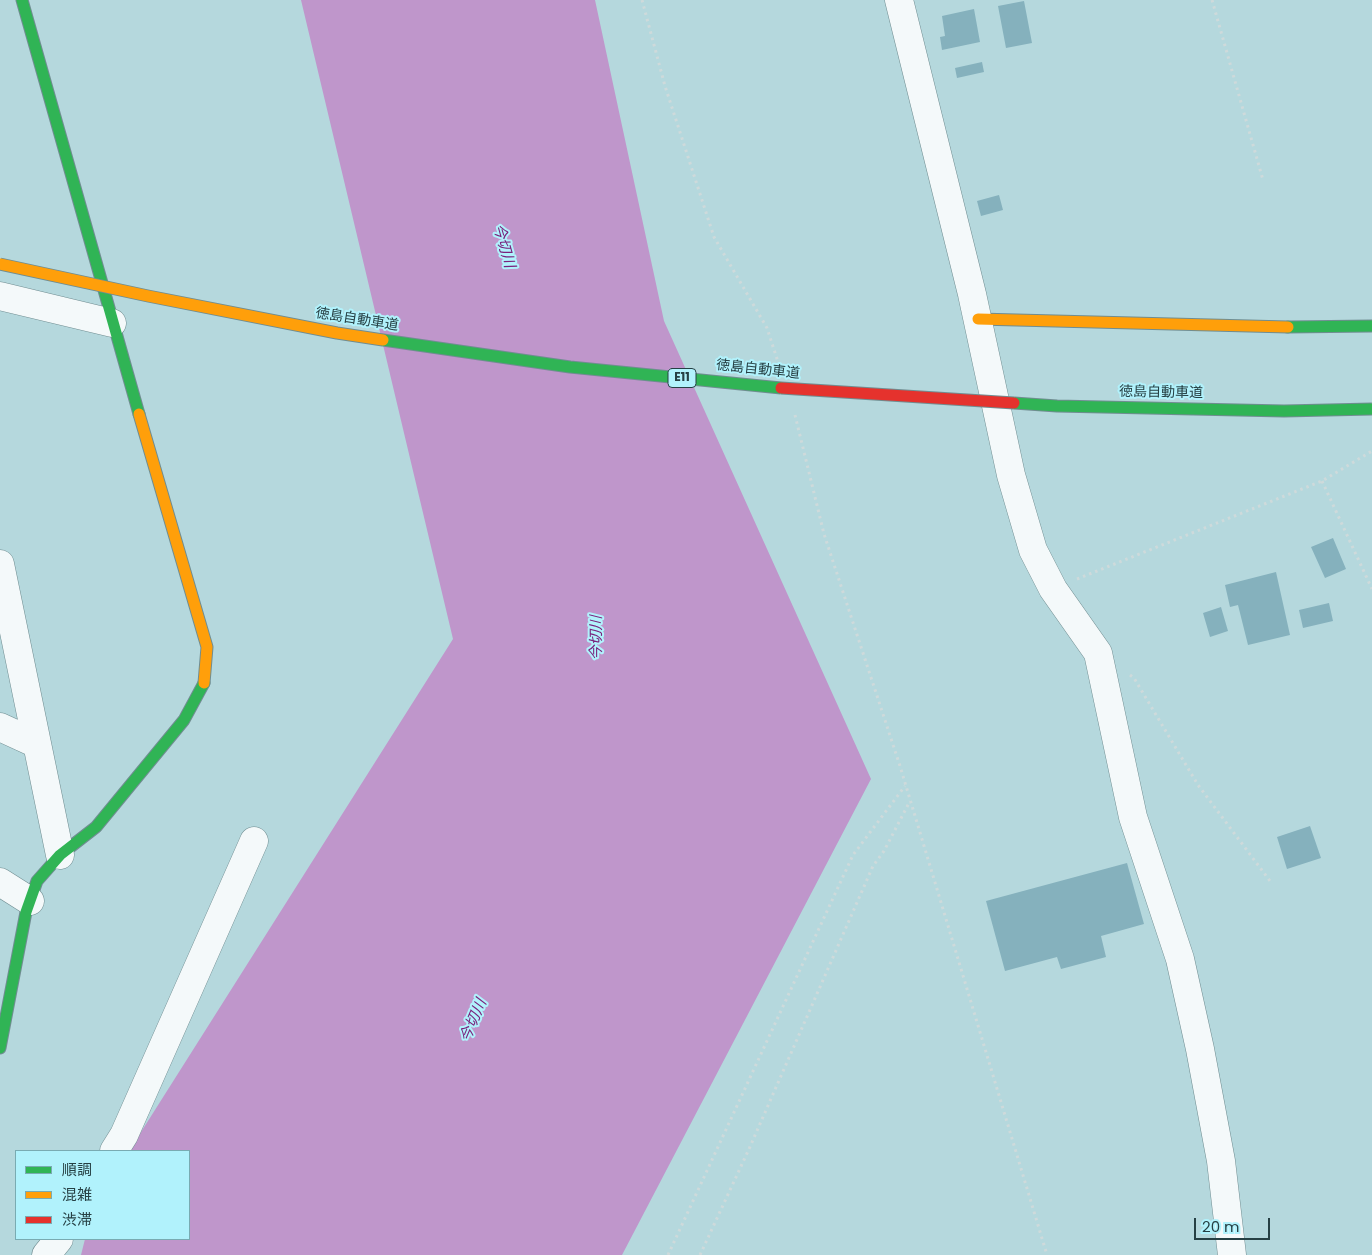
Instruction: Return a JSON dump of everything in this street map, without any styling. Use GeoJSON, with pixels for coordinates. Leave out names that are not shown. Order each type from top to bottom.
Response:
{"type":"FeatureCollection","features":[{"type":"Feature","properties":{"kind":"main road"},"geometry":{"type":"LineString","coordinates":[[0,1048],[26,912],[37,881],[60,855],[96,827],[184,720],[205,682],[207,647],[112,323],[22,0]]}},
{"type":"Feature","properties":{"kind":"main road","name":"徳島自動車道"},"geometry":{"type":"LineString","coordinates":[[0,264],[148,296],[337,333],[570,366],[803,390],[1057,406],[1284,411],[1372,409]]}},
{"type":"Feature","properties":{"kind":"main road"},"geometry":{"type":"LineString","coordinates":[[978,319],[1314,328],[1372,326]]}},
{"type":"Feature","properties":{"kind":"street"},"geometry":{"type":"LineString","coordinates":[[899,0],[978,319],[1011,475],[1033,550],[1053,589],[1098,653],[1133,817],[1180,959],[1221,1161],[1232,1255]]}},
{"type":"Feature","properties":{"kind":"street"},"geometry":{"type":"LineString","coordinates":[[0,296],[112,323]]}},
{"type":"Feature","properties":{"kind":"street"},"geometry":{"type":"LineString","coordinates":[[0,564],[60,855]]}},
{"type":"Feature","properties":{"kind":"street"},"geometry":{"type":"LineString","coordinates":[[0,727],[37,744]]}},
{"type":"Feature","properties":{"kind":"street"},"geometry":{"type":"LineString","coordinates":[[115,1150],[124,1135],[254,841]]}},
{"type":"Feature","properties":{"kind":"street"},"geometry":{"type":"LineString","coordinates":[[0,882],[30,901]]}},
{"type":"Feature","properties":{"kind":"street"},"geometry":{"type":"LineString","coordinates":[[46,1255],[58,1240]]}},
{"type":"Feature","properties":{"kind":"path"},"geometry":{"type":"LineString","coordinates":[[642,0],[665,86],[714,237],[768,328],[779,364]]}},
{"type":"Feature","properties":{"kind":"path"},"geometry":{"type":"LineString","coordinates":[[1212,0],[1263,180]]}},
{"type":"Feature","properties":{"kind":"path"},"geometry":{"type":"LineString","coordinates":[[793,410],[824,534],[906,785],[1047,1255]]}},
{"type":"Feature","properties":{"kind":"path"},"geometry":{"type":"LineString","coordinates":[[1053,589],[1322,481],[1372,451]]}},
{"type":"Feature","properties":{"kind":"path"},"geometry":{"type":"LineString","coordinates":[[1322,481],[1372,589]]}},
{"type":"Feature","properties":{"kind":"path"},"geometry":{"type":"LineString","coordinates":[[1098,653],[1134,678],[1198,785],[1270,881]]}},
{"type":"Feature","properties":{"kind":"path"},"geometry":{"type":"LineString","coordinates":[[668,1255],[853,855],[906,785]]}},
{"type":"Feature","properties":{"kind":"path"},"geometry":{"type":"LineString","coordinates":[[700,1255],[749,1149],[873,866],[884,851],[910,800]]}},
{"type":"Feature","properties":{"kind":"water","name":"今切川"},"geometry":{"type":"Polygon","coordinates":[[[301,0],[595,0],[664,321],[871,779],[622,1255],[81,1255],[85,1240],[190,1240],[190,1150],[130,1150],[453,639],[301,0]]]}},
{"type":"Feature","properties":{"kind":"building"},"geometry":{"type":"Polygon","coordinates":[[[1024,1],[1032,43],[1006,48],[998,6],[1024,1]]]}},
{"type":"Feature","properties":{"kind":"building"},"geometry":{"type":"Polygon","coordinates":[[[974,9],[980,42],[942,50],[940,37],[945,36],[942,16],[974,9]]]}},
{"type":"Feature","properties":{"kind":"building"},"geometry":{"type":"Polygon","coordinates":[[[982,62],[984,72],[957,78],[955,68],[982,62]]]}},
{"type":"Feature","properties":{"kind":"building"},"geometry":{"type":"Polygon","coordinates":[[[999,195],[1003,210],[981,216],[977,201],[999,195]]]}},
{"type":"Feature","properties":{"kind":"building"},"geometry":{"type":"Polygon","coordinates":[[[1333,538],[1346,569],[1325,578],[1311,547],[1333,538]]]}},
{"type":"Feature","properties":{"kind":"building"},"geometry":{"type":"Polygon","coordinates":[[[1276,572],[1290,635],[1248,645],[1238,605],[1230,607],[1225,585],[1276,572]]]}},
{"type":"Feature","properties":{"kind":"building"},"geometry":{"type":"Polygon","coordinates":[[[1329,603],[1333,621],[1303,628],[1299,610],[1329,603]]]}},
{"type":"Feature","properties":{"kind":"building"},"geometry":{"type":"Polygon","coordinates":[[[1221,607],[1228,631],[1210,637],[1203,613],[1221,607]]]}},
{"type":"Feature","properties":{"kind":"building"},"geometry":{"type":"Polygon","coordinates":[[[1310,826],[1321,858],[1287,869],[1277,837],[1310,826]]]}},
{"type":"Feature","properties":{"kind":"building"},"geometry":{"type":"Polygon","coordinates":[[[1127,863],[1144,924],[1101,936],[1106,957],[1061,969],[1057,957],[1005,971],[986,901],[1127,863]]]}},
{"type":"Feature","properties":{"kind":"traffic: fast"},"geometry":{"type":"LineString","coordinates":[[22,0],[139,414]]}},
{"type":"Feature","properties":{"kind":"traffic: fast"},"geometry":{"type":"LineString","coordinates":[[1288,327],[1372,326]]}},
{"type":"Feature","properties":{"kind":"traffic: fast"},"geometry":{"type":"LineString","coordinates":[[383,340],[570,367],[781,388]]}},
{"type":"Feature","properties":{"kind":"traffic: fast"},"geometry":{"type":"LineString","coordinates":[[1014,403],[1057,406],[1284,411],[1372,409]]}},
{"type":"Feature","properties":{"kind":"traffic: fast"},"geometry":{"type":"LineString","coordinates":[[0,1048],[26,912],[37,881],[60,855],[96,827],[184,720],[204,683]]}},
{"type":"Feature","properties":{"kind":"traffic: slow"},"geometry":{"type":"LineString","coordinates":[[0,264],[148,296],[337,333],[383,340]]}},
{"type":"Feature","properties":{"kind":"traffic: slow"},"geometry":{"type":"LineString","coordinates":[[978,319],[1288,327]]}},
{"type":"Feature","properties":{"kind":"traffic: slow"},"geometry":{"type":"LineString","coordinates":[[139,414],[207,647],[204,683]]}},
{"type":"Feature","properties":{"kind":"traffic: jam"},"geometry":{"type":"LineString","coordinates":[[781,388],[1014,403]]}}]}
